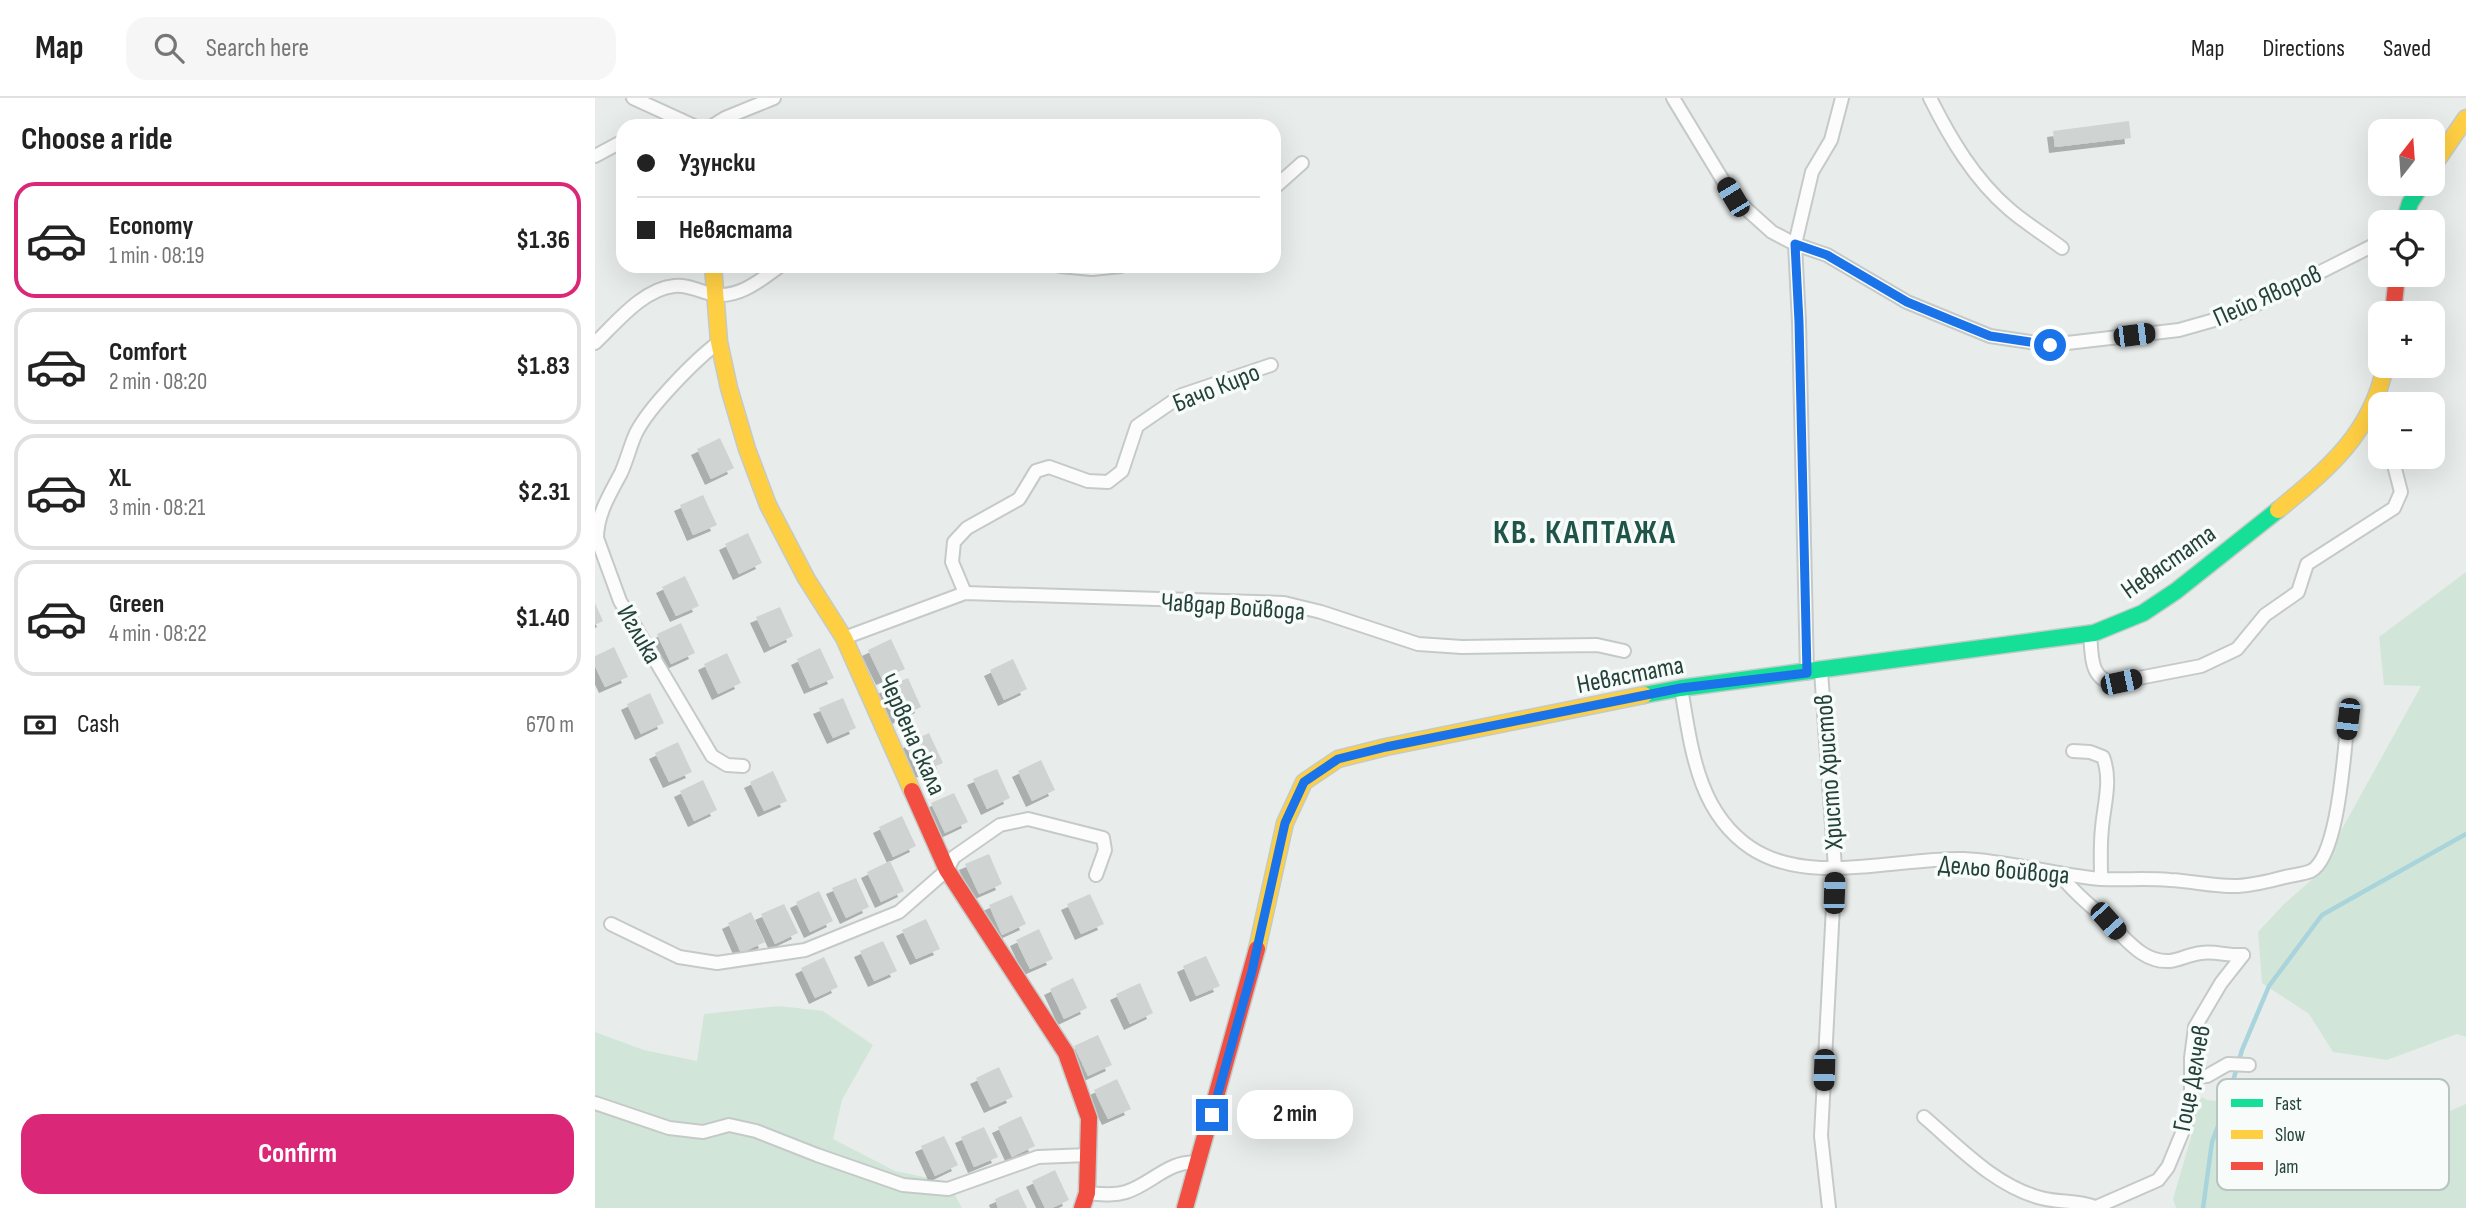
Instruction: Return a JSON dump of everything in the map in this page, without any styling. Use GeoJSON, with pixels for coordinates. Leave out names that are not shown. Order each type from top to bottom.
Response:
{"type":"FeatureCollection","features":[{"type":"Feature","properties":{"kind":"street"},"geometry":{"type":"LineString","coordinates":[[633,98],[679,119]]}},
{"type":"Feature","properties":{"kind":"street"},"geometry":{"type":"LineString","coordinates":[[723,119],[774,98]]}},
{"type":"Feature","properties":{"kind":"street"},"geometry":{"type":"LineString","coordinates":[[1673,98],[1733,197],[1772,232],[1795,244]]}},
{"type":"Feature","properties":{"kind":"street","name":"Христо Христов"},"geometry":{"type":"LineString","coordinates":[[1829,1208],[1821,1136],[1835,867],[1814,672],[1795,244],[1812,172],[1835,131],[1842,98]]}},
{"type":"Feature","properties":{"kind":"street"},"geometry":{"type":"LineString","coordinates":[[1930,98],[1957,146],[1982,181],[2009,209],[2062,248]]}},
{"type":"Feature","properties":{"kind":"street"},"geometry":{"type":"LineString","coordinates":[[2445,149],[2464,123]]}},
{"type":"Feature","properties":{"kind":"street"},"geometry":{"type":"LineString","coordinates":[[595,156],[616,145]]}},
{"type":"Feature","properties":{"kind":"street"},"geometry":{"type":"LineString","coordinates":[[1281,182],[1302,163]]}},
{"type":"Feature","properties":{"kind":"street","name":"Пейо Яворов"},"geometry":{"type":"LineString","coordinates":[[1795,244],[1827,255],[1907,302],[1946,319],[1990,336],[2050,345],[2179,330],[2239,313],[2368,248]]}},
{"type":"Feature","properties":{"kind":"street","name":"Червена скала"},"geometry":{"type":"LineString","coordinates":[[714,273],[719,342],[729,388],[747,449],[768,505],[806,578],[844,638],[947,870],[1066,1053],[1089,1118],[1084,1200]]}},
{"type":"Feature","properties":{"kind":"street"},"geometry":{"type":"LineString","coordinates":[[595,344],[638,303],[658,290],[675,285],[716,295],[730,294],[750,287],[770,273]]}},
{"type":"Feature","properties":{"kind":"street","name":"Иглика"},"geometry":{"type":"LineString","coordinates":[[719,342],[701,355],[636,433],[624,467],[602,511],[597,538],[620,601],[712,756],[727,765],[743,766]]}},
{"type":"Feature","properties":{"kind":"street","name":"Бачо Киро"},"geometry":{"type":"LineString","coordinates":[[965,593],[952,562],[954,542],[967,528],[1019,499],[1036,471],[1049,467],[1088,481],[1108,482],[1122,471],[1137,426],[1182,395],[1271,365]]}},
{"type":"Feature","properties":{"kind":"street","name":"Невястата"},"geometry":{"type":"LineString","coordinates":[[1185,1208],[1252,971],[1285,823],[1304,782],[1338,759],[1386,747],[1681,688],[2090,634],[2143,613],[2176,592],[2321,475],[2367,420],[2382,378]]}},
{"type":"Feature","properties":{"kind":"street"},"geometry":{"type":"LineString","coordinates":[[2090,634],[2094,670],[2104,681],[2113,684],[2201,666],[2237,649],[2265,615],[2298,592],[2307,564],[2394,508],[2401,492],[2395,469]]}},
{"type":"Feature","properties":{"kind":"street","name":"Чавдар Войвода"},"geometry":{"type":"LineString","coordinates":[[844,638],[965,593],[1284,603],[1321,612],[1418,644],[1462,647],[1597,645],[1624,651]]}},
{"type":"Feature","properties":{"kind":"street","name":"Дельо войвода"},"geometry":{"type":"LineString","coordinates":[[1681,688],[1694,764],[1718,816],[1735,835],[1752,848],[1774,859],[1798,866],[1835,867],[1964,859],[2101,879],[2172,880],[2239,886],[2312,870],[2322,858],[2334,830],[2348,719]]}},
{"type":"Feature","properties":{"kind":"street"},"geometry":{"type":"LineString","coordinates":[[2073,751],[2090,752],[2103,757],[2108,768],[2108,792],[2101,841],[2101,879]]}},
{"type":"Feature","properties":{"kind":"street"},"geometry":{"type":"LineString","coordinates":[[611,924],[679,957],[717,963],[805,950],[899,912],[947,870],[954,856],[1000,825],[1028,819],[1103,838],[1105,850],[1096,875]]}},
{"type":"Feature","properties":{"kind":"street","name":"Гоце Делчев"},"geometry":{"type":"LineString","coordinates":[[2059,873],[2084,902],[2108,921],[2130,946],[2148,957],[2168,961],[2203,952],[2243,955],[2221,983],[2195,1027],[2190,1058],[2192,1094],[2186,1121],[2168,1167],[2158,1180],[2094,1208]]}},
{"type":"Feature","properties":{"kind":"street"},"geometry":{"type":"LineString","coordinates":[[2192,1076],[2207,1076],[2228,1064],[2249,1065]]}},
{"type":"Feature","properties":{"kind":"street"},"geometry":{"type":"LineString","coordinates":[[595,1103],[669,1128],[703,1132],[729,1125],[756,1131],[903,1185],[947,1189],[1038,1157],[1088,1156]]}},
{"type":"Feature","properties":{"kind":"street"},"geometry":{"type":"LineString","coordinates":[[1924,1117],[1986,1171],[2024,1192],[2041,1199],[2082,1202],[2094,1208]]}},
{"type":"Feature","properties":{"kind":"street"},"geometry":{"type":"LineString","coordinates":[[1084,1200],[1129,1191],[1187,1161],[1199,1163]]}},
{"type":"Feature","properties":{"kind":"green space"},"geometry":{"type":"Polygon","coordinates":[[[2466,572],[2466,1037],[2457,1034],[2387,1060],[2333,1052],[2309,1014],[2262,983],[2258,932],[2285,903],[2316,876],[2421,686],[2384,685],[2379,637],[2466,572]]]}},
{"type":"Feature","properties":{"kind":"green space"},"geometry":{"type":"Polygon","coordinates":[[[779,1006],[823,1011],[873,1045],[842,1100],[833,1139],[895,1171],[948,1182],[962,1208],[595,1208],[595,1032],[644,1050],[697,1061],[704,1014],[779,1006]]]}},
{"type":"Feature","properties":{"kind":"green space"},"geometry":{"type":"Polygon","coordinates":[[[2202,1097],[2217,1101],[2217,1190],[2449,1190],[2449,1111],[2466,1104],[2466,1208],[2176,1208],[2173,1199],[2194,1127],[2192,1099],[2202,1097]]]}},
{"type":"Feature","properties":{"kind":"building"},"geometry":{"type":"Polygon","coordinates":[[[2129,121],[2131,138],[2055,147],[2053,131],[2129,121]]]}},
{"type":"Feature","properties":{"kind":"building"},"geometry":{"type":"Polygon","coordinates":[[[720,438],[734,468],[711,479],[697,449],[720,438]]]}},
{"type":"Feature","properties":{"kind":"building"},"geometry":{"type":"Polygon","coordinates":[[[703,495],[717,525],[693,535],[680,505],[703,495]]]}},
{"type":"Feature","properties":{"kind":"building"},"geometry":{"type":"Polygon","coordinates":[[[748,533],[762,563],[739,574],[725,544],[748,533]]]}},
{"type":"Feature","properties":{"kind":"building"},"geometry":{"type":"Polygon","coordinates":[[[685,576],[699,606],[676,616],[662,587],[685,576]]]}},
{"type":"Feature","properties":{"kind":"building"},"geometry":{"type":"Polygon","coordinates":[[[595,603],[603,621],[595,625],[595,603]]]}},
{"type":"Feature","properties":{"kind":"building"},"geometry":{"type":"Polygon","coordinates":[[[780,607],[793,636],[770,647],[756,617],[780,607]]]}},
{"type":"Feature","properties":{"kind":"building"},"geometry":{"type":"Polygon","coordinates":[[[681,623],[695,653],[671,664],[657,634],[681,623]]]}},
{"type":"Feature","properties":{"kind":"building"},"geometry":{"type":"Polygon","coordinates":[[[891,639],[905,669],[882,679],[868,650],[891,639]]]}},
{"type":"Feature","properties":{"kind":"building"},"geometry":{"type":"Polygon","coordinates":[[[614,647],[628,677],[605,687],[595,666],[595,656],[614,647]]]}},
{"type":"Feature","properties":{"kind":"building"},"geometry":{"type":"Polygon","coordinates":[[[820,648],[834,678],[810,688],[797,659],[820,648]]]}},
{"type":"Feature","properties":{"kind":"building"},"geometry":{"type":"Polygon","coordinates":[[[727,653],[741,683],[718,694],[704,664],[727,653]]]}},
{"type":"Feature","properties":{"kind":"building"},"geometry":{"type":"Polygon","coordinates":[[[1013,659],[1027,689],[1004,700],[990,670],[1013,659]]]}},
{"type":"Feature","properties":{"kind":"building"},"geometry":{"type":"Polygon","coordinates":[[[908,678],[921,707],[898,718],[884,688],[908,678]]]}},
{"type":"Feature","properties":{"kind":"building"},"geometry":{"type":"Polygon","coordinates":[[[650,693],[664,723],[641,734],[627,704],[650,693]]]}},
{"type":"Feature","properties":{"kind":"building"},"geometry":{"type":"Polygon","coordinates":[[[843,698],[856,728],[833,738],[819,708],[843,698]]]}},
{"type":"Feature","properties":{"kind":"building"},"geometry":{"type":"Polygon","coordinates":[[[929,733],[943,763],[919,773],[905,744],[929,733]]]}},
{"type":"Feature","properties":{"kind":"building"},"geometry":{"type":"Polygon","coordinates":[[[678,742],[692,772],[669,782],[655,753],[678,742]]]}},
{"type":"Feature","properties":{"kind":"building"},"geometry":{"type":"Polygon","coordinates":[[[1041,760],[1055,790],[1032,801],[1018,771],[1041,760]]]}},
{"type":"Feature","properties":{"kind":"building"},"geometry":{"type":"Polygon","coordinates":[[[997,769],[1010,798],[987,809],[973,779],[997,769]]]}},
{"type":"Feature","properties":{"kind":"building"},"geometry":{"type":"Polygon","coordinates":[[[773,771],[787,801],[764,811],[750,782],[773,771]]]}},
{"type":"Feature","properties":{"kind":"building"},"geometry":{"type":"Polygon","coordinates":[[[703,780],[717,810],[694,821],[680,791],[703,780]]]}},
{"type":"Feature","properties":{"kind":"building"},"geometry":{"type":"Polygon","coordinates":[[[954,793],[968,822],[945,833],[931,803],[954,793]]]}},
{"type":"Feature","properties":{"kind":"building"},"geometry":{"type":"Polygon","coordinates":[[[902,816],[916,846],[893,857],[879,827],[902,816]]]}},
{"type":"Feature","properties":{"kind":"building"},"geometry":{"type":"Polygon","coordinates":[[[989,854],[1002,884],[979,894],[965,864],[989,854]]]}},
{"type":"Feature","properties":{"kind":"building"},"geometry":{"type":"Polygon","coordinates":[[[890,861],[904,891],[881,902],[867,872],[890,861]]]}},
{"type":"Feature","properties":{"kind":"building"},"geometry":{"type":"Polygon","coordinates":[[[856,878],[869,907],[846,918],[832,888],[856,878]]]}},
{"type":"Feature","properties":{"kind":"building"},"geometry":{"type":"Polygon","coordinates":[[[819,891],[833,921],[810,932],[796,902],[819,891]]]}},
{"type":"Feature","properties":{"kind":"building"},"geometry":{"type":"Polygon","coordinates":[[[1090,894],[1104,924],[1081,934],[1067,904],[1090,894]]]}},
{"type":"Feature","properties":{"kind":"building"},"geometry":{"type":"Polygon","coordinates":[[[1012,895],[1026,924],[1002,935],[989,905],[1012,895]]]}},
{"type":"Feature","properties":{"kind":"building"},"geometry":{"type":"Polygon","coordinates":[[[784,904],[798,933],[775,944],[761,914],[784,904]]]}},
{"type":"Feature","properties":{"kind":"building"},"geometry":{"type":"Polygon","coordinates":[[[751,912],[765,942],[741,953],[728,923],[751,912]]]}},
{"type":"Feature","properties":{"kind":"building"},"geometry":{"type":"Polygon","coordinates":[[[926,919],[940,949],[916,959],[902,930],[926,919]]]}},
{"type":"Feature","properties":{"kind":"building"},"geometry":{"type":"Polygon","coordinates":[[[1039,929],[1053,959],[1030,969],[1016,940],[1039,929]]]}},
{"type":"Feature","properties":{"kind":"building"},"geometry":{"type":"Polygon","coordinates":[[[883,941],[897,971],[874,981],[860,951],[883,941]]]}},
{"type":"Feature","properties":{"kind":"building"},"geometry":{"type":"Polygon","coordinates":[[[1206,956],[1220,986],[1196,996],[1183,966],[1206,956]]]}},
{"type":"Feature","properties":{"kind":"building"},"geometry":{"type":"Polygon","coordinates":[[[824,957],[838,987],[815,998],[801,968],[824,957]]]}},
{"type":"Feature","properties":{"kind":"building"},"geometry":{"type":"Polygon","coordinates":[[[1073,978],[1087,1008],[1064,1019],[1050,989],[1073,978]]]}},
{"type":"Feature","properties":{"kind":"building"},"geometry":{"type":"Polygon","coordinates":[[[1140,983],[1153,1013],[1130,1024],[1116,994],[1140,983]]]}},
{"type":"Feature","properties":{"kind":"building"},"geometry":{"type":"Polygon","coordinates":[[[1098,1035],[1112,1065],[1088,1076],[1074,1046],[1098,1035]]]}},
{"type":"Feature","properties":{"kind":"building"},"geometry":{"type":"Polygon","coordinates":[[[999,1067],[1013,1097],[990,1107],[976,1078],[999,1067]]]}},
{"type":"Feature","properties":{"kind":"building"},"geometry":{"type":"Polygon","coordinates":[[[1117,1079],[1131,1109],[1108,1119],[1094,1090],[1117,1079]]]}},
{"type":"Feature","properties":{"kind":"building"},"geometry":{"type":"Polygon","coordinates":[[[1021,1116],[1035,1146],[1012,1157],[998,1127],[1021,1116]]]}},
{"type":"Feature","properties":{"kind":"building"},"geometry":{"type":"Polygon","coordinates":[[[984,1127],[998,1157],[974,1167],[961,1137],[984,1127]]]}},
{"type":"Feature","properties":{"kind":"building"},"geometry":{"type":"Polygon","coordinates":[[[944,1136],[958,1165],[935,1176],[921,1146],[944,1136]]]}},
{"type":"Feature","properties":{"kind":"building"},"geometry":{"type":"Polygon","coordinates":[[[1055,1170],[1069,1200],[1052,1208],[1045,1208],[1032,1181],[1055,1170]]]}},
{"type":"Feature","properties":{"kind":"building"},"geometry":{"type":"Polygon","coordinates":[[[1018,1189],[1027,1208],[998,1208],[995,1199],[1018,1189]]]}},
{"type":"Feature","properties":{"kind":"waterway"},"geometry":{"type":"LineString","coordinates":[[2234,1079],[2242,1050],[2269,986],[2322,915],[2466,834]]}},
{"type":"Feature","properties":{"kind":"waterway"},"geometry":{"type":"LineString","coordinates":[[2203,1208],[2212,1142],[2217,1129]]}},
{"type":"Feature","properties":{"kind":"traffic: fast"},"geometry":{"type":"LineString","coordinates":[[2408,210],[2414,196]]}},
{"type":"Feature","properties":{"kind":"traffic: fast"},"geometry":{"type":"LineString","coordinates":[[1644,695],[2094,633],[2143,613],[2176,591],[2278,510]]}},
{"type":"Feature","properties":{"kind":"traffic: slow"},"geometry":{"type":"LineString","coordinates":[[2445,149],[2466,118]]}},
{"type":"Feature","properties":{"kind":"traffic: slow"},"geometry":{"type":"LineString","coordinates":[[714,273],[719,342],[729,388],[747,449],[768,505],[806,578],[844,638],[912,791]]}},
{"type":"Feature","properties":{"kind":"traffic: slow"},"geometry":{"type":"LineString","coordinates":[[2278,510],[2314,480],[2345,448],[2370,411],[2382,378]]}},
{"type":"Feature","properties":{"kind":"traffic: slow"},"geometry":{"type":"LineString","coordinates":[[1257,949],[1285,823],[1304,782],[1338,759],[1644,695]]}},
{"type":"Feature","properties":{"kind":"traffic: jam"},"geometry":{"type":"LineString","coordinates":[[2394,301],[2396,287]]}},
{"type":"Feature","properties":{"kind":"traffic: jam"},"geometry":{"type":"LineString","coordinates":[[912,791],[947,870],[1066,1053],[1089,1118],[1087,1193],[1082,1208]]}},
{"type":"Feature","properties":{"kind":"traffic: jam"},"geometry":{"type":"LineString","coordinates":[[1185,1208],[1257,949]]}},
{"type":"Feature","properties":{"kind":"district","name":"КВ. КАПТАЖА"},"geometry":{"type":"Point","coordinates":[1585,531]}},
{"type":"Feature","properties":{"kind":"route"},"geometry":{"type":"LineString","coordinates":[[1212,1115],[1252,971],[1285,823],[1304,782],[1338,759],[1386,747],[1681,688],[1807,673],[1795,244],[1827,255],[1907,302],[1990,336],[2050,345]]}}]}
